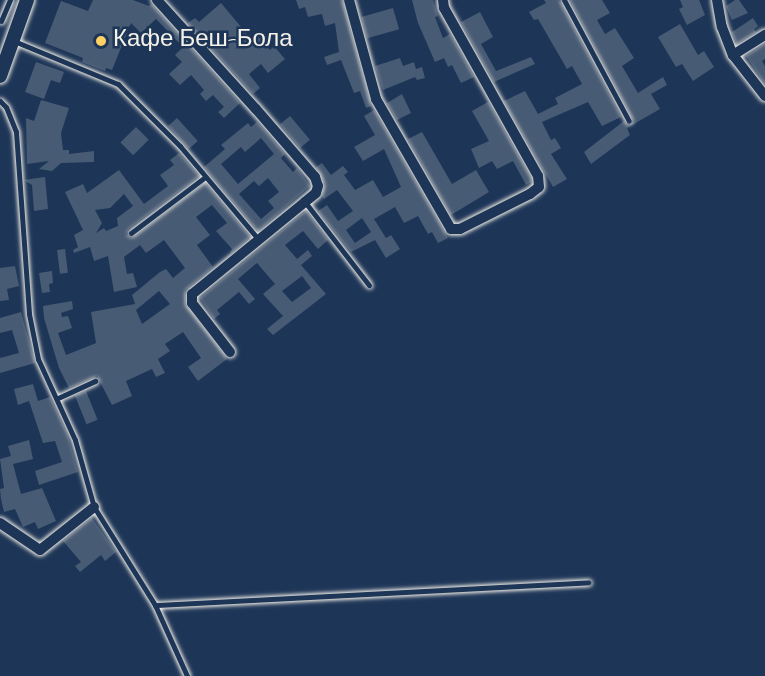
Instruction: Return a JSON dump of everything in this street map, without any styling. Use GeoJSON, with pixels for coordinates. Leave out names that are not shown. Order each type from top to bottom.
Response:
{"type":"FeatureCollection","features":[{"type":"Feature","properties":{"kind":"main road"},"geometry":{"type":"LineString","coordinates":[[0,76],[27,0]]}},
{"type":"Feature","properties":{"kind":"street"},"geometry":{"type":"LineString","coordinates":[[157,0],[315,177],[318,189],[260,241],[191,297],[192,303],[230,352]]}},
{"type":"Feature","properties":{"kind":"street"},"geometry":{"type":"LineString","coordinates":[[349,0],[376,99],[451,229],[460,229],[530,194],[539,187],[538,176],[444,8],[443,0]]}},
{"type":"Feature","properties":{"kind":"street"},"geometry":{"type":"LineString","coordinates":[[717,0],[722,27],[734,55],[765,96]]}},
{"type":"Feature","properties":{"kind":"street"},"geometry":{"type":"LineString","coordinates":[[734,55],[765,35]]}},
{"type":"Feature","properties":{"kind":"street"},"geometry":{"type":"LineString","coordinates":[[0,523],[40,550],[94,507]]}},
{"type":"Feature","properties":{"kind":"lane"},"geometry":{"type":"LineString","coordinates":[[1,21],[10,0]]}},
{"type":"Feature","properties":{"kind":"lane"},"geometry":{"type":"LineString","coordinates":[[564,0],[629,121]]}},
{"type":"Feature","properties":{"kind":"lane"},"geometry":{"type":"LineString","coordinates":[[12,40],[118,84],[180,146],[260,241]]}},
{"type":"Feature","properties":{"kind":"lane"},"geometry":{"type":"LineString","coordinates":[[0,101],[14,122],[16,132],[29,314],[38,359],[58,398],[75,440],[94,507],[155,605],[187,676]]}},
{"type":"Feature","properties":{"kind":"lane"},"geometry":{"type":"LineString","coordinates":[[131,233],[205,177]]}},
{"type":"Feature","properties":{"kind":"lane"},"geometry":{"type":"LineString","coordinates":[[305,202],[369,285]]}},
{"type":"Feature","properties":{"kind":"lane"},"geometry":{"type":"LineString","coordinates":[[58,398],[96,381]]}},
{"type":"Feature","properties":{"kind":"lane"},"geometry":{"type":"LineString","coordinates":[[155,605],[588,582]]}},
{"type":"Feature","properties":{"kind":"building"},"geometry":{"type":"Polygon","coordinates":[[[93,0],[133,0],[149,6],[151,4],[240,103],[224,118],[218,112],[224,107],[213,95],[206,101],[200,94],[204,90],[191,75],[180,85],[169,74],[182,62],[175,55],[183,47],[156,19],[141,33],[131,23],[112,70],[106,68],[105,71],[82,62],[83,58],[45,43],[61,1],[88,11],[93,0]]]}},
{"type":"Feature","properties":{"kind":"building"},"geometry":{"type":"Polygon","coordinates":[[[296,0],[342,0],[371,106],[366,108],[360,91],[354,93],[341,60],[327,65],[324,57],[339,52],[335,23],[325,26],[322,14],[308,17],[305,7],[299,9],[296,0]]]}},
{"type":"Feature","properties":{"kind":"building"},"geometry":{"type":"Polygon","coordinates":[[[412,0],[433,0],[438,16],[435,17],[443,38],[450,34],[474,77],[461,83],[452,65],[448,67],[444,58],[435,62],[418,23],[412,0]]]}},
{"type":"Feature","properties":{"kind":"building"},"geometry":{"type":"Polygon","coordinates":[[[544,0],[559,0],[621,117],[602,126],[588,102],[542,122],[551,140],[555,138],[561,148],[551,154],[567,179],[553,187],[504,101],[525,91],[538,114],[558,104],[555,98],[582,84],[572,66],[567,69],[538,19],[534,20],[529,12],[546,3],[544,0]]]}},
{"type":"Feature","properties":{"kind":"building"},"geometry":{"type":"Polygon","coordinates":[[[570,0],[602,0],[610,13],[597,20],[605,34],[615,28],[634,58],[622,66],[638,93],[663,77],[667,85],[651,94],[660,109],[627,128],[630,135],[591,164],[584,152],[624,121],[629,126],[634,121],[570,0]]]}},
{"type":"Feature","properties":{"kind":"building"},"geometry":{"type":"Polygon","coordinates":[[[680,0],[699,0],[705,15],[687,25],[679,9],[683,7],[680,0]]]}},
{"type":"Feature","properties":{"kind":"building"},"geometry":{"type":"Polygon","coordinates":[[[739,0],[748,13],[732,20],[726,6],[739,0]]]}},
{"type":"Feature","properties":{"kind":"building"},"geometry":{"type":"Polygon","coordinates":[[[221,3],[252,40],[259,37],[270,50],[274,46],[285,59],[268,73],[261,64],[249,74],[260,88],[253,94],[188,23],[195,18],[199,22],[221,3]]]}},
{"type":"Feature","properties":{"kind":"building"},"geometry":{"type":"Polygon","coordinates":[[[393,8],[399,29],[367,38],[361,17],[393,8]]]}},
{"type":"Feature","properties":{"kind":"building"},"geometry":{"type":"Polygon","coordinates":[[[480,12],[493,37],[481,44],[496,71],[531,57],[535,64],[494,82],[461,22],[480,12]]]}},
{"type":"Feature","properties":{"kind":"building"},"geometry":{"type":"Polygon","coordinates":[[[753,18],[758,26],[754,29],[756,32],[737,44],[732,32],[753,18]]]}},
{"type":"Feature","properties":{"kind":"building"},"geometry":{"type":"Polygon","coordinates":[[[680,24],[698,55],[704,51],[714,67],[693,81],[682,64],[676,67],[658,37],[680,24]]]}},
{"type":"Feature","properties":{"kind":"building"},"geometry":{"type":"Polygon","coordinates":[[[765,44],[765,59],[762,61],[765,66],[765,84],[746,56],[765,44]]]}},
{"type":"Feature","properties":{"kind":"building"},"geometry":{"type":"Polygon","coordinates":[[[400,58],[403,66],[414,62],[416,69],[422,67],[425,78],[417,80],[415,77],[383,90],[375,66],[400,58]]]}},
{"type":"Feature","properties":{"kind":"building"},"geometry":{"type":"Polygon","coordinates":[[[36,62],[64,72],[60,83],[51,80],[44,99],[25,92],[36,62]]]}},
{"type":"Feature","properties":{"kind":"building"},"geometry":{"type":"Polygon","coordinates":[[[402,94],[411,113],[397,120],[387,103],[402,94]]]}},
{"type":"Feature","properties":{"kind":"building"},"geometry":{"type":"Polygon","coordinates":[[[41,100],[69,108],[61,133],[63,150],[69,150],[69,154],[94,151],[94,162],[61,163],[52,171],[39,169],[49,161],[27,164],[26,118],[34,121],[41,100]]]}},
{"type":"Feature","properties":{"kind":"building"},"geometry":{"type":"Polygon","coordinates":[[[488,102],[531,178],[531,182],[526,185],[513,161],[497,169],[492,161],[479,168],[471,149],[489,141],[472,111],[488,102]]]}},
{"type":"Feature","properties":{"kind":"building"},"geometry":{"type":"Polygon","coordinates":[[[374,110],[448,238],[438,243],[432,232],[428,234],[418,216],[404,223],[395,207],[374,219],[386,238],[391,235],[400,249],[386,258],[375,240],[351,252],[318,211],[327,205],[338,221],[353,211],[337,190],[324,199],[322,196],[325,184],[316,167],[322,163],[331,175],[343,166],[348,172],[344,175],[355,190],[373,180],[383,197],[401,187],[384,149],[363,161],[354,147],[375,135],[364,116],[374,110]],[[362,218],[346,230],[355,243],[371,232],[362,218]]]}},
{"type":"Feature","properties":{"kind":"building"},"geometry":{"type":"Polygon","coordinates":[[[290,116],[310,140],[300,148],[280,124],[290,116]]]}},
{"type":"Feature","properties":{"kind":"building"},"geometry":{"type":"Polygon","coordinates":[[[177,118],[198,141],[189,149],[168,126],[177,118]]]}},
{"type":"Feature","properties":{"kind":"building"},"geometry":{"type":"Polygon","coordinates":[[[257,122],[285,154],[281,158],[293,172],[297,168],[310,186],[258,231],[204,167],[225,149],[221,145],[248,123],[251,127],[257,122]],[[261,138],[245,152],[241,147],[221,164],[238,184],[274,154],[261,138]],[[268,178],[259,186],[254,181],[239,194],[261,219],[274,208],[268,201],[279,192],[268,178]]]}},
{"type":"Feature","properties":{"kind":"building"},"geometry":{"type":"Polygon","coordinates":[[[136,127],[149,140],[133,155],[120,143],[136,127]]]}},
{"type":"Feature","properties":{"kind":"building"},"geometry":{"type":"Polygon","coordinates":[[[422,132],[452,184],[476,170],[489,192],[451,215],[408,139],[422,132]]]}},
{"type":"Feature","properties":{"kind":"building"},"geometry":{"type":"Polygon","coordinates":[[[179,153],[199,176],[128,229],[126,234],[130,238],[134,237],[205,183],[250,237],[230,254],[232,249],[216,231],[227,223],[212,205],[196,217],[210,235],[197,245],[213,267],[185,290],[185,304],[227,359],[198,381],[188,367],[201,358],[183,332],[165,344],[170,351],[158,359],[165,373],[156,377],[152,369],[126,381],[132,396],[112,405],[97,376],[69,388],[59,368],[44,318],[43,306],[72,301],[73,309],[61,313],[62,317],[68,316],[72,328],[58,333],[66,355],[96,343],[91,312],[135,304],[132,295],[160,272],[166,269],[173,278],[185,268],[164,240],[146,253],[140,245],[124,257],[127,274],[133,273],[137,287],[114,292],[108,256],[94,261],[90,247],[74,253],[73,250],[78,247],[74,235],[83,230],[65,192],[83,184],[87,193],[119,170],[144,204],[168,186],[160,175],[174,165],[170,160],[179,153]],[[124,194],[110,208],[95,210],[102,223],[96,233],[104,228],[106,231],[118,226],[117,218],[133,206],[124,194]],[[159,291],[136,310],[142,324],[170,304],[159,291]]]}},
{"type":"Feature","properties":{"kind":"building"},"geometry":{"type":"Polygon","coordinates":[[[45,177],[48,209],[34,211],[32,185],[24,180],[45,177]]]}},
{"type":"Feature","properties":{"kind":"building"},"geometry":{"type":"Polygon","coordinates":[[[306,211],[328,240],[318,249],[303,231],[285,245],[297,259],[308,250],[312,256],[301,265],[326,294],[273,335],[267,329],[283,316],[263,294],[275,284],[257,263],[238,279],[255,299],[249,304],[239,292],[217,310],[220,314],[214,319],[200,298],[306,211]],[[302,276],[282,291],[292,302],[311,288],[302,276]]]}},
{"type":"Feature","properties":{"kind":"building"},"geometry":{"type":"Polygon","coordinates":[[[65,249],[68,273],[60,274],[57,250],[65,249]]]}},
{"type":"Feature","properties":{"kind":"building"},"geometry":{"type":"Polygon","coordinates":[[[15,266],[19,286],[7,289],[9,300],[0,301],[0,268],[15,266]]]}},
{"type":"Feature","properties":{"kind":"building"},"geometry":{"type":"Polygon","coordinates":[[[52,271],[53,283],[49,284],[50,292],[42,293],[39,273],[52,271]]]}},
{"type":"Feature","properties":{"kind":"building"},"geometry":{"type":"Polygon","coordinates":[[[21,312],[35,363],[0,373],[0,358],[19,353],[12,330],[0,333],[0,318],[21,312]]]}},
{"type":"Feature","properties":{"kind":"building"},"geometry":{"type":"Polygon","coordinates":[[[33,384],[38,401],[50,397],[68,436],[78,472],[39,485],[35,471],[62,462],[55,441],[43,443],[29,401],[18,405],[14,389],[33,384]]]}},
{"type":"Feature","properties":{"kind":"building"},"geometry":{"type":"Polygon","coordinates":[[[86,391],[98,420],[86,424],[75,395],[86,391]]]}},
{"type":"Feature","properties":{"kind":"building"},"geometry":{"type":"Polygon","coordinates":[[[29,440],[33,459],[13,464],[21,494],[42,488],[56,521],[38,529],[35,522],[23,527],[15,509],[4,512],[1,499],[0,489],[4,488],[0,459],[11,456],[8,446],[29,440]]]}},
{"type":"Feature","properties":{"kind":"building"},"geometry":{"type":"Polygon","coordinates":[[[92,518],[116,552],[105,561],[101,555],[80,572],[75,566],[81,562],[63,541],[92,518]]]}},
{"type":"Feature","properties":{"kind":"place","name":"Кафе Беш-Бола"},"geometry":{"type":"Point","coordinates":[101,41]}}]}
